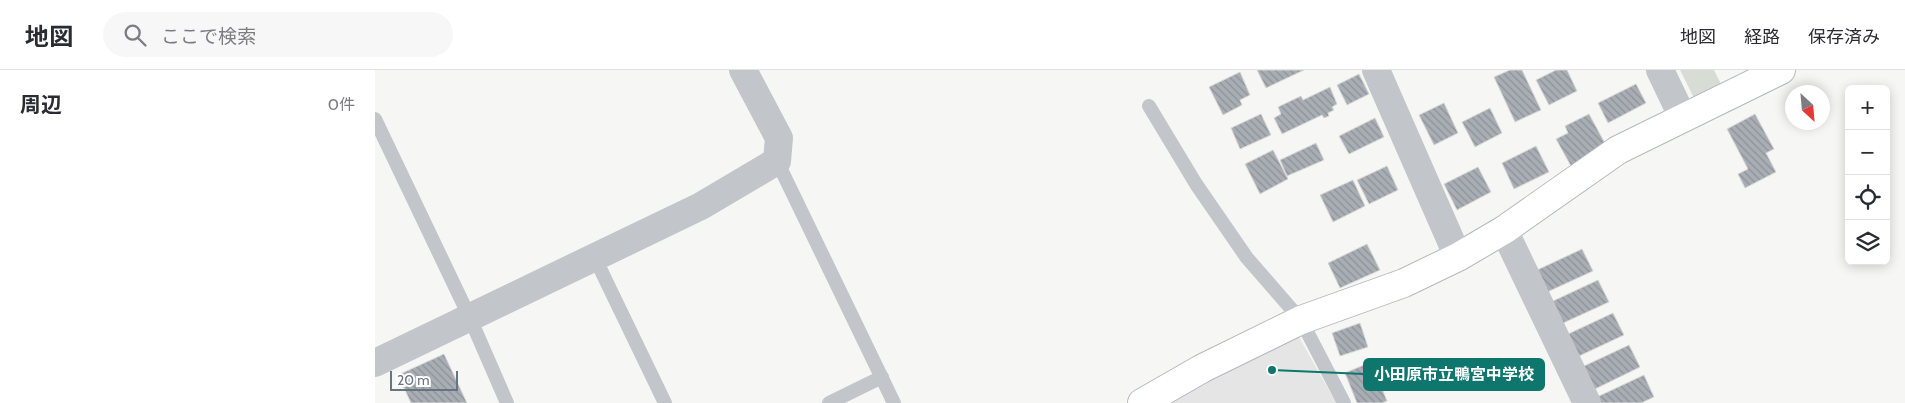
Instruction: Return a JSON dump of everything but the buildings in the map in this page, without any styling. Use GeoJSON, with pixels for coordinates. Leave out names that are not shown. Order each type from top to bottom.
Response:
{"type":"FeatureCollection","features":[{"type":"Feature","properties":{"kind":"street"},"geometry":{"type":"LineString","coordinates":[[375,363],[701,206],[777,161],[779,138],[743,70]]}},
{"type":"Feature","properties":{"kind":"street"},"geometry":{"type":"LineString","coordinates":[[1376,70],[1458,258]]}},
{"type":"Feature","properties":{"kind":"street"},"geometry":{"type":"LineString","coordinates":[[1660,70],[1683,118]]}},
{"type":"Feature","properties":{"kind":"street"},"geometry":{"type":"LineString","coordinates":[[1142,403],[1203,368],[1301,320],[1404,283],[1458,258],[1504,230],[1618,150],[1781,70]]}},
{"type":"Feature","properties":{"kind":"street"},"geometry":{"type":"LineString","coordinates":[[1504,230],[1587,403]]}},
{"type":"Feature","properties":{"kind":"lane"},"geometry":{"type":"LineString","coordinates":[[1149,106],[1196,184],[1247,258],[1301,320],[1344,403]]}},
{"type":"Feature","properties":{"kind":"lane"},"geometry":{"type":"LineString","coordinates":[[375,119],[470,318],[507,403]]}},
{"type":"Feature","properties":{"kind":"lane"},"geometry":{"type":"LineString","coordinates":[[777,161],[893,403]]}},
{"type":"Feature","properties":{"kind":"lane"},"geometry":{"type":"LineString","coordinates":[[595,258],[665,403]]}},
{"type":"Feature","properties":{"kind":"lane"},"geometry":{"type":"LineString","coordinates":[[829,403],[882,377]]}},
{"type":"Feature","properties":{"kind":"shaded area"},"geometry":{"type":"Polygon","coordinates":[[[1680,70],[1714,70],[1723,88],[1695,100],[1680,70]]]}},
{"type":"Feature","properties":{"kind":"shaded area"},"geometry":{"type":"Polygon","coordinates":[[[1290,334],[1299,337],[1336,403],[1169,403],[1290,334]]]}},
{"type":"Feature","properties":{"kind":"place","name":"小田原市立鴨宮中学校"},"geometry":{"type":"Point","coordinates":[1272,370]}}]}
